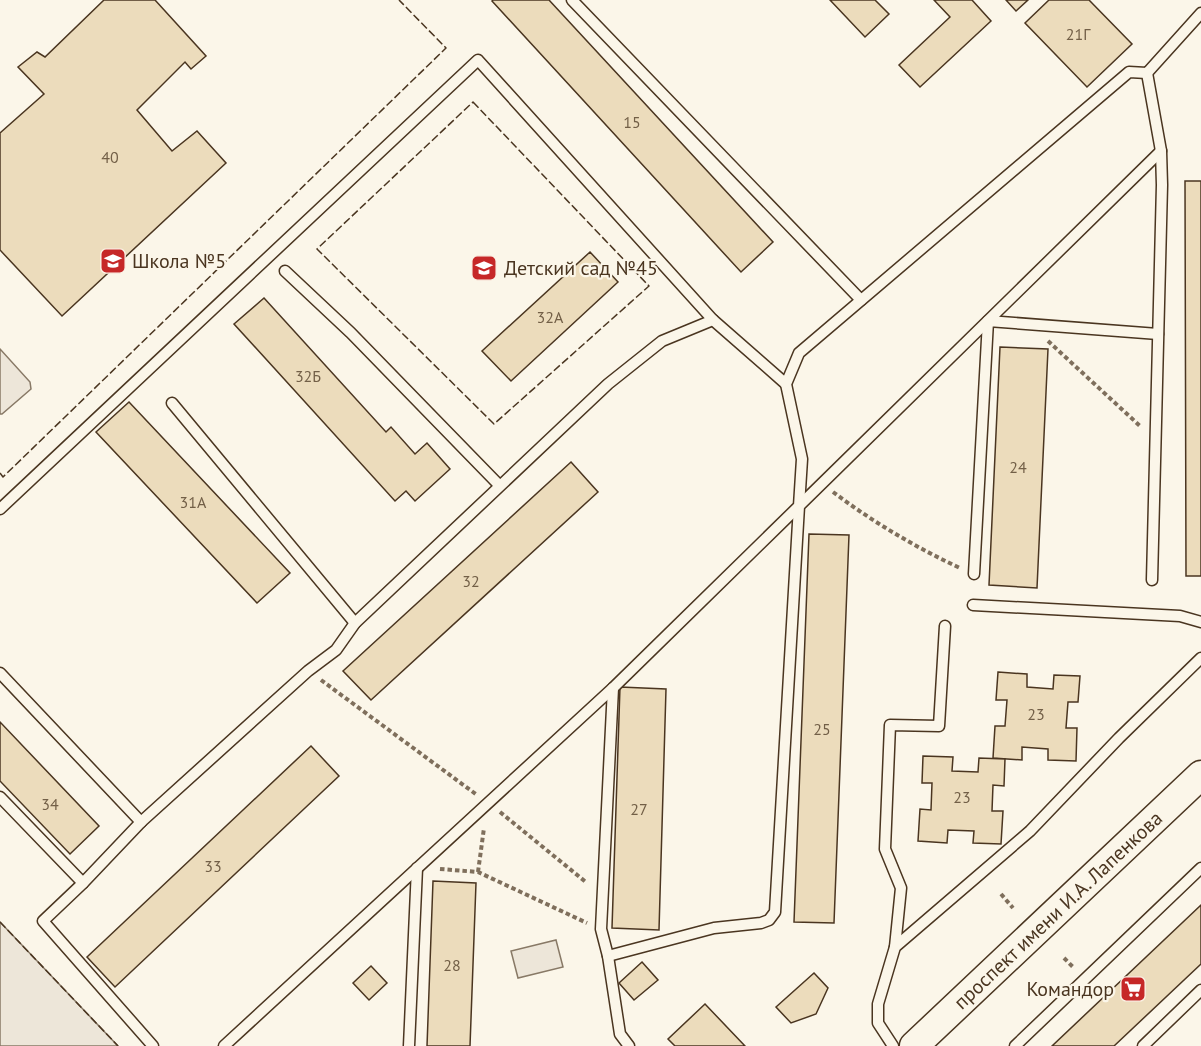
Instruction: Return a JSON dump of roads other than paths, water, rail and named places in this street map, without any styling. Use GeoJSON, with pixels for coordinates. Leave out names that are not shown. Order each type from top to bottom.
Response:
{"type":"FeatureCollection","features":[{"type":"Feature","properties":{"kind":"main road","name":"проспект имени И.А. Лапенкова"},"geometry":{"type":"LineString","coordinates":[[914,1046],[1201,775]]}},
{"type":"Feature","properties":{"kind":"lane"},"geometry":{"type":"LineString","coordinates":[[572,0],[861,300]]}},
{"type":"Feature","properties":{"kind":"lane"},"geometry":{"type":"LineString","coordinates":[[1147,73],[1201,14]]}},
{"type":"Feature","properties":{"kind":"lane"},"geometry":{"type":"LineString","coordinates":[[0,509],[478,60],[713,320],[786,384]]}},
{"type":"Feature","properties":{"kind":"lane"},"geometry":{"type":"LineString","coordinates":[[608,956],[714,928],[761,923],[769,920],[775,912],[802,459],[786,384],[799,353],[1129,72],[1147,73]]}},
{"type":"Feature","properties":{"kind":"lane"},"geometry":{"type":"LineString","coordinates":[[1147,73],[1161,151],[1152,580]]}},
{"type":"Feature","properties":{"kind":"lane"},"geometry":{"type":"LineString","coordinates":[[224,1046],[613,688],[1161,151]]}},
{"type":"Feature","properties":{"kind":"lane"},"geometry":{"type":"LineString","coordinates":[[285,272],[351,333],[499,485]]}},
{"type":"Feature","properties":{"kind":"lane"},"geometry":{"type":"LineString","coordinates":[[153,1046],[43,921],[83,884],[141,822],[308,671],[336,650],[355,623],[608,384],[663,341],[713,320]]}},
{"type":"Feature","properties":{"kind":"lane"},"geometry":{"type":"LineString","coordinates":[[988,321],[1158,334]]}},
{"type":"Feature","properties":{"kind":"lane"},"geometry":{"type":"LineString","coordinates":[[974,574],[988,321]]}},
{"type":"Feature","properties":{"kind":"lane"},"geometry":{"type":"LineString","coordinates":[[172,403],[355,623]]}},
{"type":"Feature","properties":{"kind":"lane"},"geometry":{"type":"LineString","coordinates":[[973,605],[1180,616],[1201,622]]}},
{"type":"Feature","properties":{"kind":"lane"},"geometry":{"type":"LineString","coordinates":[[893,1046],[878,1023],[878,1004],[895,947],[902,888],[885,849],[890,725],[939,726],[945,626]]}},
{"type":"Feature","properties":{"kind":"lane"},"geometry":{"type":"LineString","coordinates":[[895,947],[1030,831],[1119,738],[1201,658]]}},
{"type":"Feature","properties":{"kind":"lane"},"geometry":{"type":"LineString","coordinates":[[0,673],[141,822]]}},
{"type":"Feature","properties":{"kind":"lane"},"geometry":{"type":"LineString","coordinates":[[613,688],[601,929],[608,956],[620,1034],[628,1046]]}},
{"type":"Feature","properties":{"kind":"lane"},"geometry":{"type":"LineString","coordinates":[[0,798],[83,884]]}},
{"type":"Feature","properties":{"kind":"lane"},"geometry":{"type":"LineString","coordinates":[[410,1046],[417,868]]}},
{"type":"Feature","properties":{"kind":"lane"},"geometry":{"type":"LineString","coordinates":[[1015,1046],[1201,868]]}},
{"type":"Feature","properties":{"kind":"lane"},"geometry":{"type":"LineString","coordinates":[[1143,1046],[1201,990]]}},
{"type":"Feature","properties":{"kind":"lane"},"geometry":{"type":"LineString","coordinates":[[239,1046],[240,1031]]}},
{"type":"Feature","properties":{"kind":"place","name":"Школа №5"},"geometry":{"type":"Point","coordinates":[113,261]}},
{"type":"Feature","properties":{"kind":"place","name":"Детский сад №45"},"geometry":{"type":"Point","coordinates":[484,268]}},
{"type":"Feature","properties":{"kind":"place","name":"Командор"},"geometry":{"type":"Point","coordinates":[1133,989]}}]}
